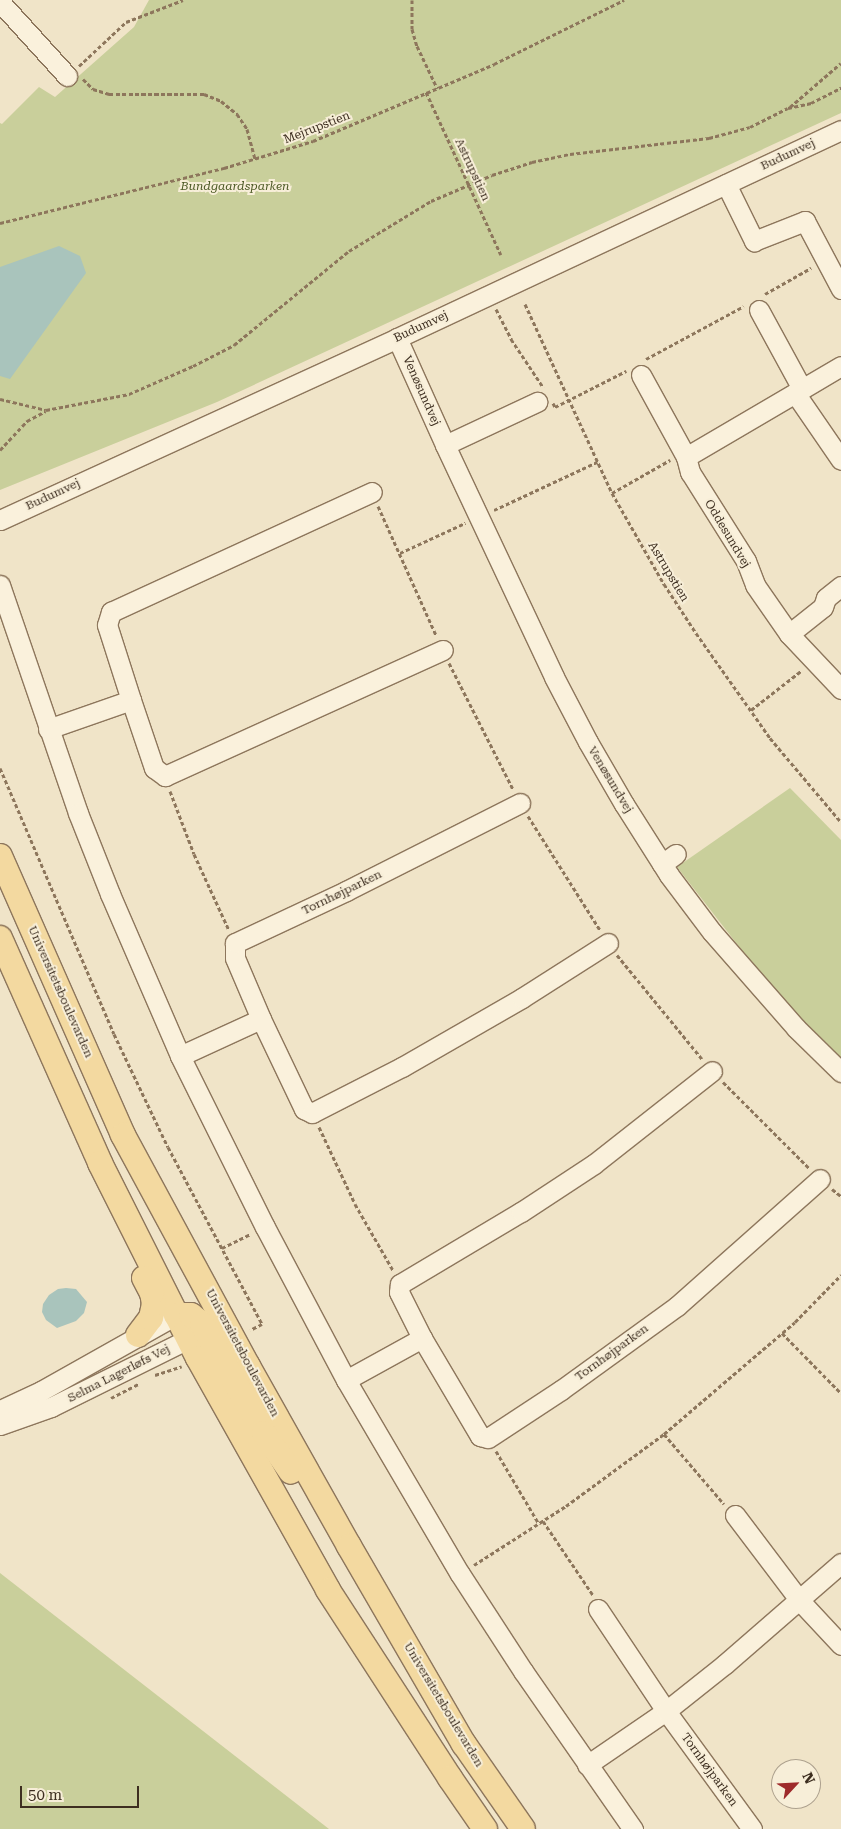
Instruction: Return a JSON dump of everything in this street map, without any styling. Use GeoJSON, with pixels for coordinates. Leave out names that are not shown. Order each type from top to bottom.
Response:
{"type":"FeatureCollection","features":[{"type":"Feature","properties":{"kind":"main road","name":"Universitetsboulevarden"},"geometry":{"type":"LineString","coordinates":[[0,856],[123,1135],[275,1415],[464,1744],[523,1829]]}},
{"type":"Feature","properties":{"kind":"main road"},"geometry":{"type":"LineString","coordinates":[[0,938],[100,1163],[176,1315],[197,1334],[330,1527],[350,1546]]}},
{"type":"Feature","properties":{"kind":"main road"},"geometry":{"type":"LineString","coordinates":[[0,971],[104,1198],[152,1293],[153,1311],[138,1335]]}},
{"type":"Feature","properties":{"kind":"main road"},"geometry":{"type":"LineString","coordinates":[[197,1334],[328,1590],[485,1829]]}},
{"type":"Feature","properties":{"kind":"street"},"geometry":{"type":"LineString","coordinates":[[0,2],[70,73]]}},
{"type":"Feature","properties":{"kind":"street","name":"Budumvej"},"geometry":{"type":"LineString","coordinates":[[0,520],[397,338],[841,130]]}},
{"type":"Feature","properties":{"kind":"street"},"geometry":{"type":"LineString","coordinates":[[726,184],[754,241],[805,221],[841,289]]}},
{"type":"Feature","properties":{"kind":"street"},"geometry":{"type":"LineString","coordinates":[[755,304],[799,391],[841,460]]}},
{"type":"Feature","properties":{"kind":"street","name":"Venøsundvej"},"geometry":{"type":"LineString","coordinates":[[397,338],[478,517],[516,580],[534,618],[588,742],[638,811],[712,932],[796,1028],[841,1072]]}},
{"type":"Feature","properties":{"kind":"street"},"geometry":{"type":"LineString","coordinates":[[685,455],[841,366]]}},
{"type":"Feature","properties":{"kind":"street","name":"Oddesundvej"},"geometry":{"type":"LineString","coordinates":[[637,369],[685,455],[690,472],[746,561],[755,585],[789,634],[841,689]]}},
{"type":"Feature","properties":{"kind":"street"},"geometry":{"type":"LineString","coordinates":[[445,445],[545,399]]}},
{"type":"Feature","properties":{"kind":"street"},"geometry":{"type":"LineString","coordinates":[[372,492],[111,612],[107,625],[154,768],[165,776],[443,650]]}},
{"type":"Feature","properties":{"kind":"street"},"geometry":{"type":"LineString","coordinates":[[0,585],[48,729],[110,894],[180,1056],[265,1227],[346,1380],[460,1574],[587,1765],[633,1829]]}},
{"type":"Feature","properties":{"kind":"street"},"geometry":{"type":"LineString","coordinates":[[789,634],[823,607],[826,598],[841,586]]}},
{"type":"Feature","properties":{"kind":"street"},"geometry":{"type":"LineString","coordinates":[[48,729],[131,700]]}},
{"type":"Feature","properties":{"kind":"street","name":"Tornhøjparken"},"geometry":{"type":"LineString","coordinates":[[235,943],[346,891],[520,803]]}},
{"type":"Feature","properties":{"kind":"street"},"geometry":{"type":"LineString","coordinates":[[235,943],[235,958],[261,1020],[304,1109],[312,1113],[402,1067],[522,998],[608,943]]}},
{"type":"Feature","properties":{"kind":"street"},"geometry":{"type":"LineString","coordinates":[[180,1056],[261,1020]]}},
{"type":"Feature","properties":{"kind":"street"},"geometry":{"type":"LineString","coordinates":[[488,1438],[480,1436],[422,1338],[400,1292],[400,1284],[521,1212],[594,1164],[712,1072]]}},
{"type":"Feature","properties":{"kind":"street","name":"Tornhøjparken"},"geometry":{"type":"LineString","coordinates":[[488,1438],[561,1390],[678,1306],[820,1179]]}},
{"type":"Feature","properties":{"kind":"street"},"geometry":{"type":"LineString","coordinates":[[197,1334],[213,1319],[213,1300]]}},
{"type":"Feature","properties":{"kind":"street","name":"Selma Lagerløfs Vej"},"geometry":{"type":"LineString","coordinates":[[0,1410],[42,1391],[176,1315]]}},
{"type":"Feature","properties":{"kind":"street","name":"Selma Lagerløfs Vej"},"geometry":{"type":"LineString","coordinates":[[0,1425],[58,1404],[197,1334]]}},
{"type":"Feature","properties":{"kind":"street"},"geometry":{"type":"LineString","coordinates":[[346,1380],[422,1338]]}},
{"type":"Feature","properties":{"kind":"street"},"geometry":{"type":"LineString","coordinates":[[735,1515],[800,1600],[841,1645]]}},
{"type":"Feature","properties":{"kind":"street"},"geometry":{"type":"LineString","coordinates":[[587,1765],[666,1710],[725,1664],[841,1563]]}},
{"type":"Feature","properties":{"kind":"street","name":"Tornhøjparken"},"geometry":{"type":"LineString","coordinates":[[598,1609],[666,1710],[752,1829]]}},
{"type":"Feature","properties":{"kind":"path"},"geometry":{"type":"LineString","coordinates":[[183,0],[126,22],[70,73],[93,89],[110,94],[204,94],[221,101],[238,114],[247,129],[256,159]]}},
{"type":"Feature","properties":{"kind":"path"},"geometry":{"type":"LineString","coordinates":[[412,0],[412,29],[417,46],[437,88]]}},
{"type":"Feature","properties":{"kind":"path","name":"Mejrupstien"},"geometry":{"type":"LineString","coordinates":[[0,223],[256,159],[313,141],[511,56],[624,0]]}},
{"type":"Feature","properties":{"kind":"path"},"geometry":{"type":"LineString","coordinates":[[0,450],[27,421],[46,410],[129,394],[234,345],[349,251],[431,201],[468,184],[532,162],[570,154],[709,138],[750,127],[788,108],[841,63]]}},
{"type":"Feature","properties":{"kind":"path"},"geometry":{"type":"LineString","coordinates":[[788,108],[811,103],[841,88]]}},
{"type":"Feature","properties":{"kind":"path","name":"Astrupstien"},"geometry":{"type":"LineString","coordinates":[[426,92],[501,255]]}},
{"type":"Feature","properties":{"kind":"path"},"geometry":{"type":"LineString","coordinates":[[489,295],[545,399],[555,407],[637,369],[755,304],[825,260]]}},
{"type":"Feature","properties":{"kind":"path","name":"Astrupstien"},"geometry":{"type":"LineString","coordinates":[[525,304],[612,493],[664,584],[696,634],[770,738],[841,822]]}},
{"type":"Feature","properties":{"kind":"path"},"geometry":{"type":"LineString","coordinates":[[0,399],[46,410]]}},
{"type":"Feature","properties":{"kind":"path"},"geometry":{"type":"LineString","coordinates":[[612,493],[685,455]]}},
{"type":"Feature","properties":{"kind":"path"},"geometry":{"type":"LineString","coordinates":[[400,553],[597,462]]}},
{"type":"Feature","properties":{"kind":"path"},"geometry":{"type":"LineString","coordinates":[[372,492],[443,650],[520,803],[608,943],[652,1001],[712,1072],[820,1179],[841,1196]]}},
{"type":"Feature","properties":{"kind":"path"},"geometry":{"type":"LineString","coordinates":[[751,710],[815,660]]}},
{"type":"Feature","properties":{"kind":"path"},"geometry":{"type":"LineString","coordinates":[[0,768],[114,1034],[168,1147],[222,1248],[265,1227]]}},
{"type":"Feature","properties":{"kind":"path"},"geometry":{"type":"LineString","coordinates":[[165,776],[194,854],[235,943]]}},
{"type":"Feature","properties":{"kind":"path"},"geometry":{"type":"LineString","coordinates":[[312,1113],[355,1204],[400,1284]]}},
{"type":"Feature","properties":{"kind":"path"},"geometry":{"type":"LineString","coordinates":[[460,1574],[539,1524],[664,1434],[782,1333],[841,1275]]}},
{"type":"Feature","properties":{"kind":"path"},"geometry":{"type":"LineString","coordinates":[[782,1333],[841,1393]]}},
{"type":"Feature","properties":{"kind":"path"},"geometry":{"type":"LineString","coordinates":[[664,1434],[735,1515]]}},
{"type":"Feature","properties":{"kind":"path"},"geometry":{"type":"LineString","coordinates":[[488,1438],[539,1524]]}},
{"type":"Feature","properties":{"kind":"path"},"geometry":{"type":"LineString","coordinates":[[543,1521],[593,1596],[598,1609]]}},
{"type":"Feature","properties":{"kind":"green space","name":"Bundgaardsparken"},"geometry":{"type":"Polygon","coordinates":[[[149,0],[841,0],[841,113],[217,402],[0,490],[0,123],[2,124],[39,87],[55,97],[134,27],[149,0]]]}},
{"type":"Feature","properties":{"kind":"green space"},"geometry":{"type":"Polygon","coordinates":[[[790,788],[841,840],[841,1061],[772,989],[677,867],[790,788]]]}},
{"type":"Feature","properties":{"kind":"green space"},"geometry":{"type":"Polygon","coordinates":[[[0,1573],[329,1829],[0,1829],[0,1573]]]}},
{"type":"Feature","properties":{"kind":"water"},"geometry":{"type":"Polygon","coordinates":[[[59,246],[80,256],[86,273],[10,379],[0,376],[0,267],[59,246]]]}},
{"type":"Feature","properties":{"kind":"water"},"geometry":{"type":"Polygon","coordinates":[[[58,1289],[76,1289],[87,1302],[84,1313],[76,1321],[57,1328],[46,1320],[42,1312],[43,1304],[49,1295],[58,1289]]]}}]}
